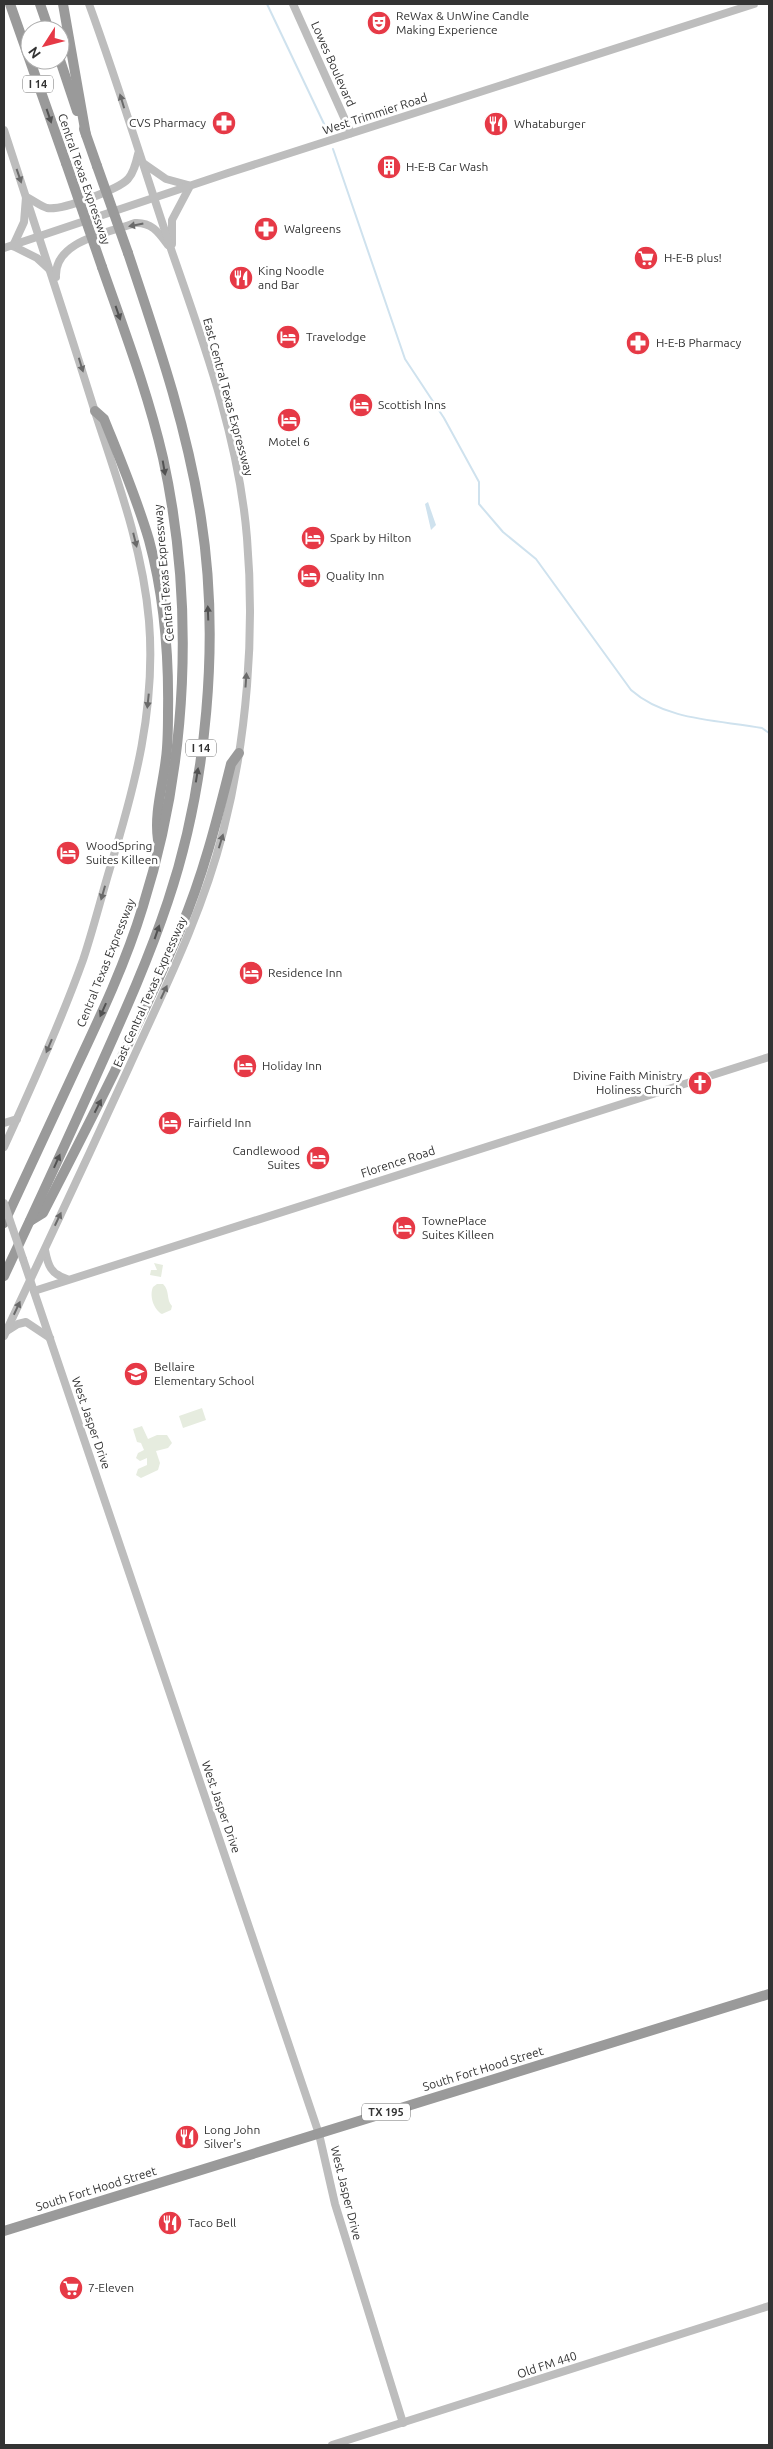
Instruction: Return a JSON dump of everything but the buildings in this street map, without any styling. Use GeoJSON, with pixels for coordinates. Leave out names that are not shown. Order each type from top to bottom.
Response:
{"type":"FeatureCollection","features":[{"type":"Feature","properties":{"kind":"highway"},"geometry":{"type":"LineString","coordinates":[[4,4],[10,18],[19,29]]}},
{"type":"Feature","properties":{"kind":"highway","name":"Central Texas Expressway"},"geometry":{"type":"LineString","coordinates":[[4,1223],[113,987],[143,906],[159,849],[177,745],[182,676],[182,620],[176,539],[163,458],[143,386],[10,4]]}},
{"type":"Feature","properties":{"kind":"highway"},"geometry":{"type":"LineString","coordinates":[[40,4],[46,20]]}},
{"type":"Feature","properties":{"kind":"highway"},"geometry":{"type":"LineString","coordinates":[[63,4],[86,135]]}},
{"type":"Feature","properties":{"kind":"highway","name":"Central Texas Expressway"},"geometry":{"type":"LineString","coordinates":[[4,1276],[143,971],[169,899],[194,799],[206,708],[209,649],[202,520],[190,455],[169,375],[63,70]]}},
{"type":"Feature","properties":{"kind":"highway"},"geometry":{"type":"LineString","coordinates":[[95,411],[104,419],[132,489],[149,541],[160,597],[168,662],[168,713],[167,756],[156,826],[159,849]]}},
{"type":"Feature","properties":{"kind":"highway"},"geometry":{"type":"LineString","coordinates":[[30,1221],[43,1213],[103,1095],[180,929],[202,869],[232,764],[239,753]]}},
{"type":"Feature","properties":{"kind":"highway","name":"South Fort Hood Street"},"geometry":{"type":"LineString","coordinates":[[4,2231],[769,1994]]}},
{"type":"Feature","properties":{"kind":"main road","name":"East Central Texas Expressway"},"geometry":{"type":"LineString","coordinates":[[5,1334],[182,953],[203,898],[223,833],[239,753],[249,635],[249,575],[244,518],[234,454],[193,309],[141,162],[90,4]]}},
{"type":"Feature","properties":{"kind":"main road","name":"Lowes Boulevard"},"geometry":{"type":"LineString","coordinates":[[294,4],[351,133]]}},
{"type":"Feature","properties":{"kind":"main road","name":"West Trimmier Road"},"geometry":{"type":"LineString","coordinates":[[4,248],[154,197],[754,4]]}},
{"type":"Feature","properties":{"kind":"main road"},"geometry":{"type":"LineString","coordinates":[[4,130],[129,514],[146,591],[150,638],[148,702],[142,755],[134,787],[84,958],[63,1013],[4,1147]]}},
{"type":"Feature","properties":{"kind":"main road"},"geometry":{"type":"LineString","coordinates":[[26,197],[48,208],[60,208],[118,187],[128,179],[135,167],[138,152]]}},
{"type":"Feature","properties":{"kind":"main road"},"geometry":{"type":"LineString","coordinates":[[141,162],[154,173],[166,179],[190,186],[172,220],[172,251]]}},
{"type":"Feature","properties":{"kind":"main road"},"geometry":{"type":"LineString","coordinates":[[26,197],[24,222],[13,246],[37,258],[52,273]]}},
{"type":"Feature","properties":{"kind":"main road"},"geometry":{"type":"LineString","coordinates":[[56,287],[58,261],[66,251],[78,243],[135,223],[144,223],[156,230],[172,251]]}},
{"type":"Feature","properties":{"kind":"main road","name":"Florence Road"},"geometry":{"type":"LineString","coordinates":[[34,1290],[769,1057]]}},
{"type":"Feature","properties":{"kind":"main road"},"geometry":{"type":"LineString","coordinates":[[4,1123],[17,1119]]}},
{"type":"Feature","properties":{"kind":"main road","name":"West Jasper Drive"},"geometry":{"type":"LineString","coordinates":[[4,1203],[319,2134],[336,2204],[403,2423]]}},
{"type":"Feature","properties":{"kind":"main road"},"geometry":{"type":"LineString","coordinates":[[44,1250],[50,1269],[57,1276],[67,1279]]}},
{"type":"Feature","properties":{"kind":"main road"},"geometry":{"type":"LineString","coordinates":[[5,1334],[18,1324],[26,1322],[50,1338]]}},
{"type":"Feature","properties":{"kind":"main road","name":"Old FM 440"},"geometry":{"type":"LineString","coordinates":[[332,2445],[769,2306]]}},
{"type":"Feature","properties":{"kind":"shaded area"},"geometry":{"type":"Polygon","coordinates":[[[154,1263],[163,1265],[161,1277],[150,1275],[151,1270],[157,1270],[154,1263]]]}},
{"type":"Feature","properties":{"kind":"shaded area"},"geometry":{"type":"Polygon","coordinates":[[[157,1284],[165,1286],[172,1306],[171,1310],[162,1314],[155,1306],[152,1298],[153,1287],[157,1284]]]}},
{"type":"Feature","properties":{"kind":"shaded area"},"geometry":{"type":"Polygon","coordinates":[[[202,1408],[206,1420],[183,1428],[179,1416],[202,1408]]]}},
{"type":"Feature","properties":{"kind":"shaded area"},"geometry":{"type":"Polygon","coordinates":[[[142,1426],[148,1439],[157,1435],[167,1435],[172,1443],[168,1448],[156,1451],[160,1463],[158,1470],[141,1478],[136,1475],[138,1469],[147,1465],[147,1458],[140,1461],[136,1458],[138,1453],[144,1450],[141,1443],[137,1442],[133,1429],[142,1426]]]}},
{"type":"Feature","properties":{"kind":"water"},"geometry":{"type":"Polygon","coordinates":[[[428,502],[436,525],[431,530],[425,504],[428,502]]]}},
{"type":"Feature","properties":{"kind":"waterway"},"geometry":{"type":"LineString","coordinates":[[267,4],[326,128]]}},
{"type":"Feature","properties":{"kind":"waterway"},"geometry":{"type":"LineString","coordinates":[[333,149],[405,359],[444,418],[479,482],[479,504],[503,532],[536,559],[631,690],[645,700],[676,714],[762,728],[769,733]]}},
{"type":"Feature","properties":{"kind":"place","name":"ReWax & UnWine Candle Making Experience"},"geometry":{"type":"Point","coordinates":[379,23]}},
{"type":"Feature","properties":{"kind":"place","name":"CVS Pharmacy"},"geometry":{"type":"Point","coordinates":[224,123]}},
{"type":"Feature","properties":{"kind":"place","name":"Whataburger"},"geometry":{"type":"Point","coordinates":[496,124]}},
{"type":"Feature","properties":{"kind":"place","name":"H-E-B Car Wash"},"geometry":{"type":"Point","coordinates":[389,167]}},
{"type":"Feature","properties":{"kind":"place","name":"Walgreens"},"geometry":{"type":"Point","coordinates":[266,229]}},
{"type":"Feature","properties":{"kind":"place","name":"H-E-B plus!"},"geometry":{"type":"Point","coordinates":[646,258]}},
{"type":"Feature","properties":{"kind":"place","name":"King Noodle and Bar"},"geometry":{"type":"Point","coordinates":[241,278]}},
{"type":"Feature","properties":{"kind":"place","name":"Travelodge"},"geometry":{"type":"Point","coordinates":[288,337]}},
{"type":"Feature","properties":{"kind":"place","name":"H-E-B Pharmacy"},"geometry":{"type":"Point","coordinates":[638,343]}},
{"type":"Feature","properties":{"kind":"place","name":"Scottish Inns"},"geometry":{"type":"Point","coordinates":[361,405]}},
{"type":"Feature","properties":{"kind":"place","name":"Motel 6"},"geometry":{"type":"Point","coordinates":[289,420]}},
{"type":"Feature","properties":{"kind":"place","name":"Spark by Hilton"},"geometry":{"type":"Point","coordinates":[313,538]}},
{"type":"Feature","properties":{"kind":"place","name":"Quality Inn"},"geometry":{"type":"Point","coordinates":[309,576]}},
{"type":"Feature","properties":{"kind":"place","name":"WoodSpring Suites Killeen"},"geometry":{"type":"Point","coordinates":[68,853]}},
{"type":"Feature","properties":{"kind":"place","name":"Residence Inn"},"geometry":{"type":"Point","coordinates":[251,973]}},
{"type":"Feature","properties":{"kind":"place","name":"Holiday Inn"},"geometry":{"type":"Point","coordinates":[245,1066]}},
{"type":"Feature","properties":{"kind":"place","name":"Divine Faith Ministry Holiness Church"},"geometry":{"type":"Point","coordinates":[700,1083]}},
{"type":"Feature","properties":{"kind":"place","name":"Fairfield Inn"},"geometry":{"type":"Point","coordinates":[170,1123]}},
{"type":"Feature","properties":{"kind":"place","name":"Candlewood Suites"},"geometry":{"type":"Point","coordinates":[318,1158]}},
{"type":"Feature","properties":{"kind":"place","name":"TownePlace Suites Killeen"},"geometry":{"type":"Point","coordinates":[404,1228]}},
{"type":"Feature","properties":{"kind":"place","name":"Bellaire Elementary School"},"geometry":{"type":"Point","coordinates":[136,1374]}},
{"type":"Feature","properties":{"kind":"place","name":"Long John Silver's"},"geometry":{"type":"Point","coordinates":[187,2137]}},
{"type":"Feature","properties":{"kind":"place","name":"Taco Bell"},"geometry":{"type":"Point","coordinates":[170,2223]}},
{"type":"Feature","properties":{"kind":"place","name":"7-Eleven"},"geometry":{"type":"Point","coordinates":[71,2288]}}]}
